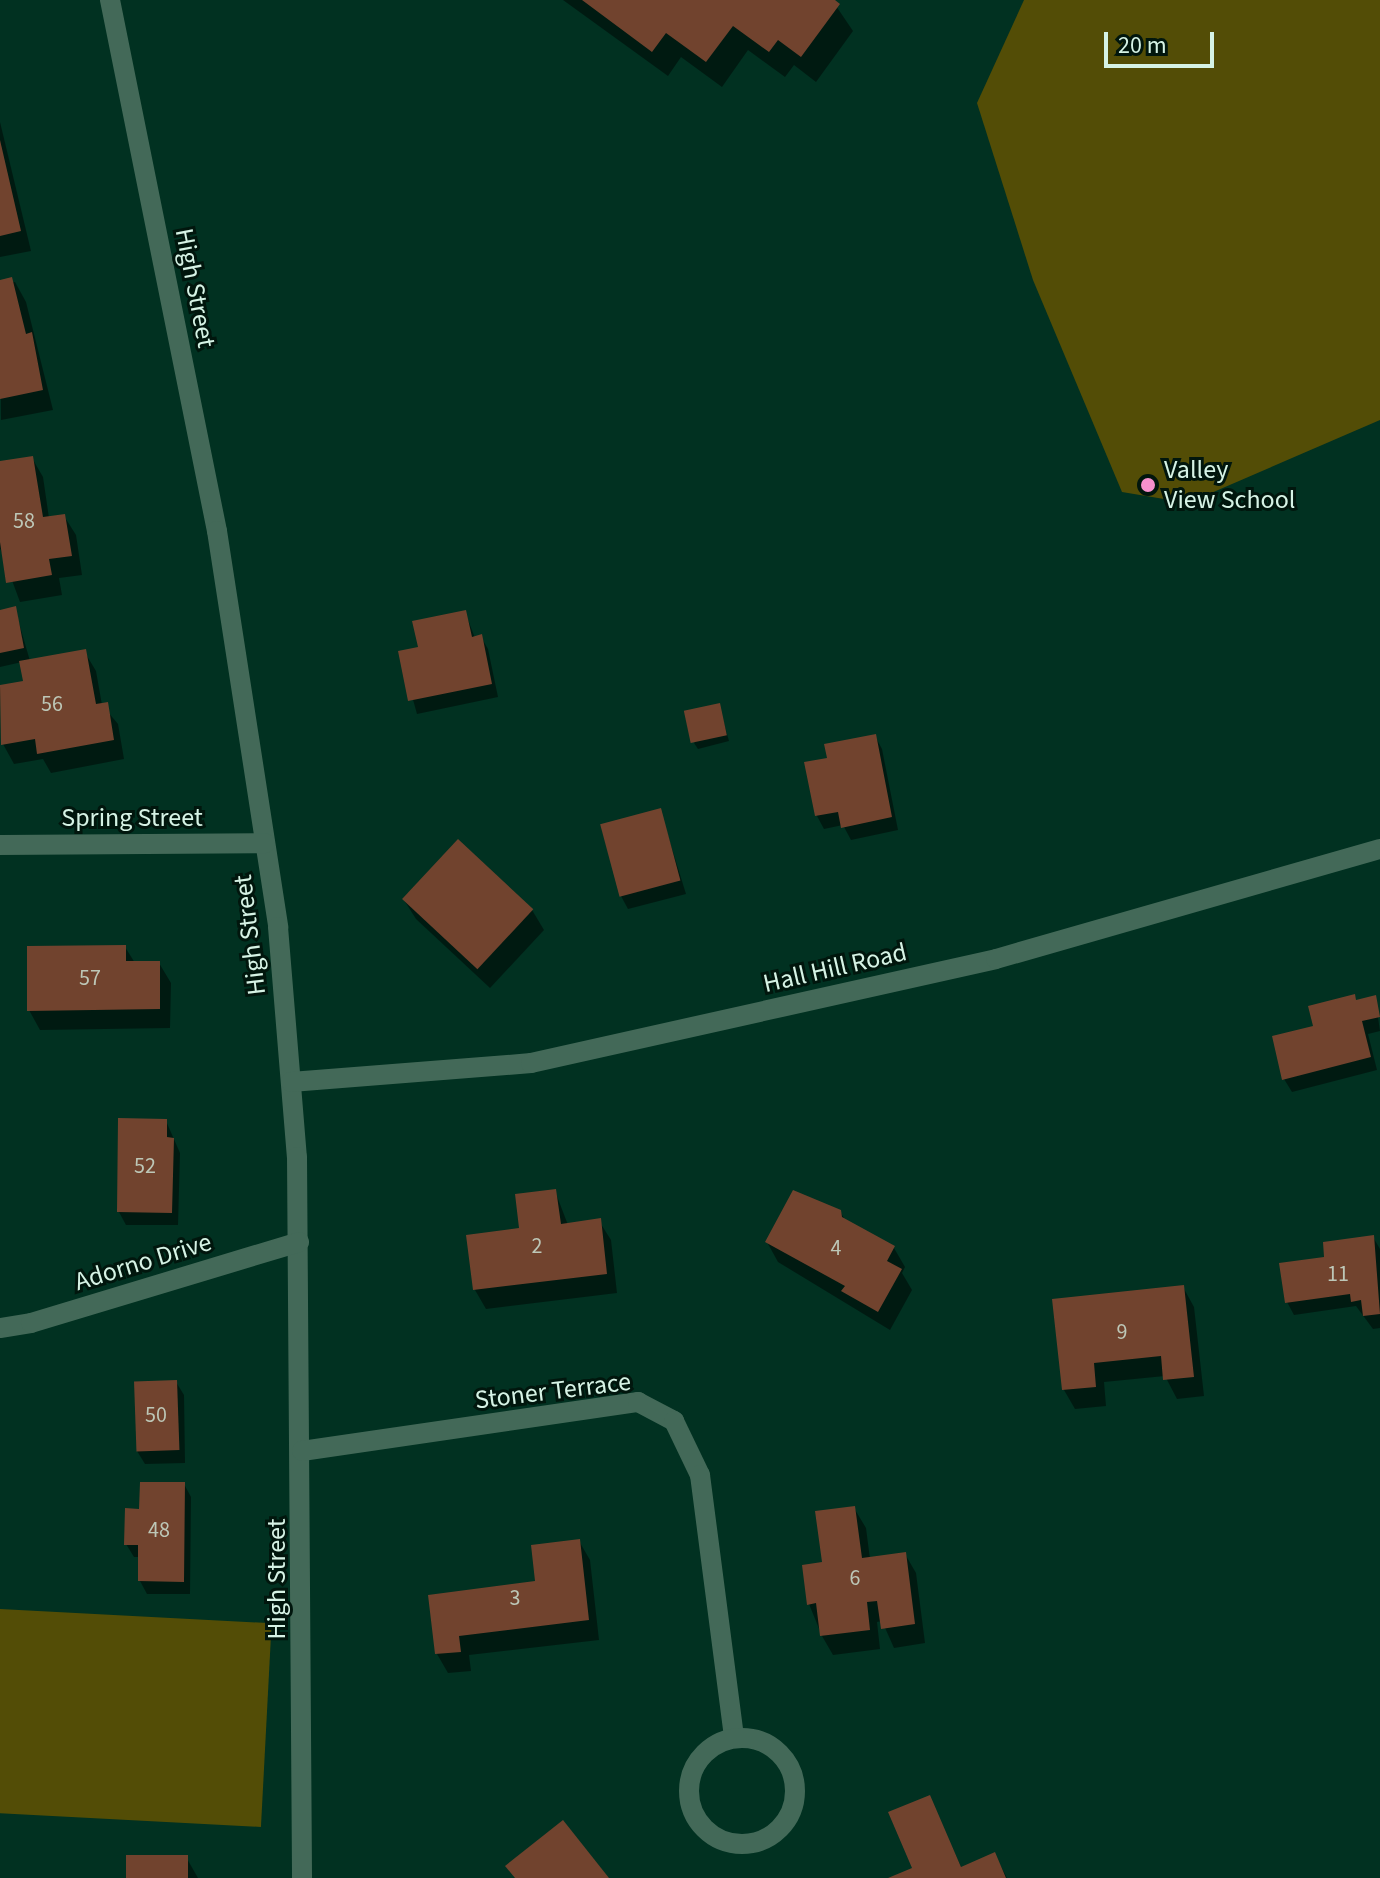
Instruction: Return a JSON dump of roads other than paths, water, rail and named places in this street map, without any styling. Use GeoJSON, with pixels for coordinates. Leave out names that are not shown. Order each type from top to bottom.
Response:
{"type":"FeatureCollection","features":[{"type":"Feature","properties":{"kind":"street","name":"High Street"},"geometry":{"type":"LineString","coordinates":[[110,0],[217,531],[265,843],[291,1082],[299,1242],[302,1451],[302,1878]]}},
{"type":"Feature","properties":{"kind":"street","name":"Spring Street"},"geometry":{"type":"LineString","coordinates":[[0,845],[265,843]]}},
{"type":"Feature","properties":{"kind":"street","name":"Hall Hill Road"},"geometry":{"type":"LineString","coordinates":[[291,1082],[531,1063],[996,959],[1380,849]]}},
{"type":"Feature","properties":{"kind":"street","name":"Adorno Drive"},"geometry":{"type":"LineString","coordinates":[[0,1328],[31,1323],[299,1242]]}},
{"type":"Feature","properties":{"kind":"street","name":"Stoner Terrace"},"geometry":{"type":"LineString","coordinates":[[302,1451],[638,1402],[674,1421],[700,1475],[734,1738]]}},
{"type":"Feature","properties":{"kind":"street"},"geometry":{"type":"LineString","coordinates":[[734,1738],[769,1745],[792,1773],[795,1791],[783,1825],[752,1844],[717,1839],[704,1829],[688,1799],[694,1767],[704,1753],[734,1738]]}},
{"type":"Feature","properties":{"kind":"place","name":"Valley View School"},"geometry":{"type":"Point","coordinates":[1148,485]}}]}
